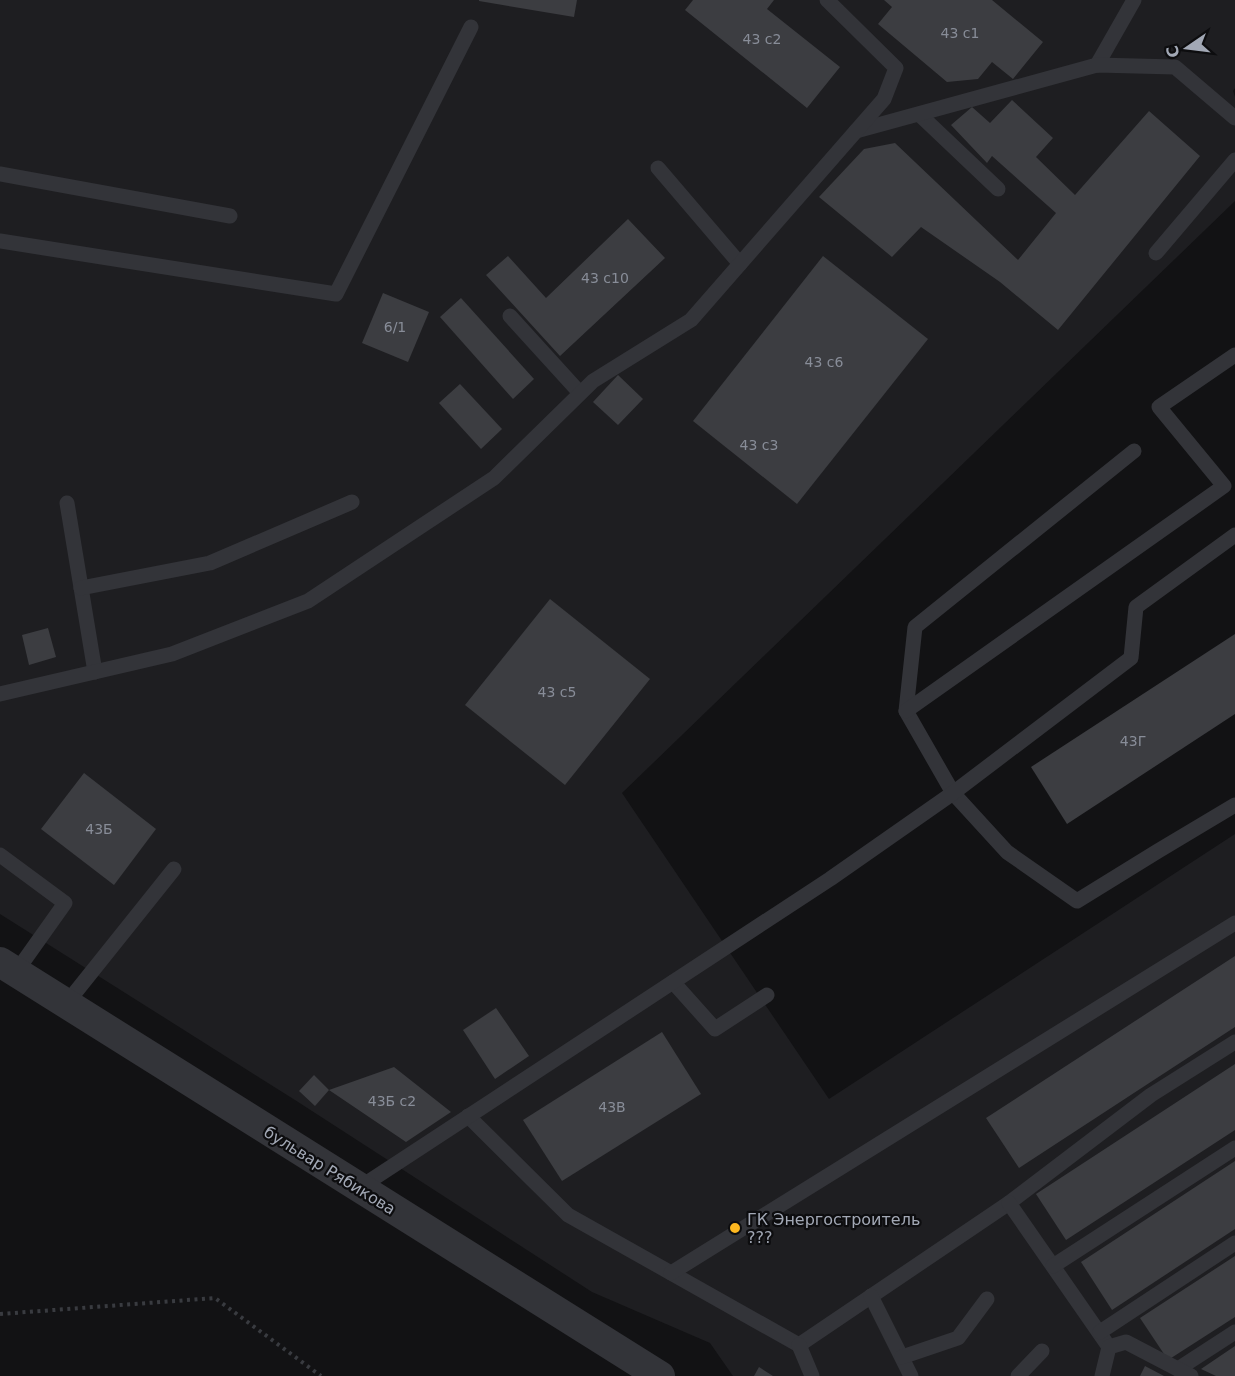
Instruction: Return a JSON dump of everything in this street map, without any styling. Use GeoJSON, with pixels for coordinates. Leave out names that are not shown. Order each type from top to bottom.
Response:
{"type":"FeatureCollection","features":[{"type":"Feature","properties":{"kind":"street","name":"бульвар Рябикова"},"geometry":{"type":"LineString","coordinates":[[8,967],[648,1373]]}},
{"type":"Feature","properties":{"kind":"lane"},"geometry":{"type":"LineString","coordinates":[[0,694],[172,654],[308,601],[494,478],[593,381],[691,320],[884,99],[896,68],[827,0]]}},
{"type":"Feature","properties":{"kind":"lane"},"geometry":{"type":"LineString","coordinates":[[1097,65],[1134,0]]}},
{"type":"Feature","properties":{"kind":"lane"},"geometry":{"type":"LineString","coordinates":[[0,241],[336,294],[471,27]]}},
{"type":"Feature","properties":{"kind":"lane"},"geometry":{"type":"LineString","coordinates":[[856,131],[1097,65],[1175,67],[1235,118]]}},
{"type":"Feature","properties":{"kind":"lane"},"geometry":{"type":"LineString","coordinates":[[918,114],[998,189]]}},
{"type":"Feature","properties":{"kind":"lane"},"geometry":{"type":"LineString","coordinates":[[1156,253],[1235,160]]}},
{"type":"Feature","properties":{"kind":"lane"},"geometry":{"type":"LineString","coordinates":[[658,168],[740,264]]}},
{"type":"Feature","properties":{"kind":"lane"},"geometry":{"type":"LineString","coordinates":[[0,174],[230,216]]}},
{"type":"Feature","properties":{"kind":"lane"},"geometry":{"type":"LineString","coordinates":[[510,316],[580,393]]}},
{"type":"Feature","properties":{"kind":"lane"},"geometry":{"type":"LineString","coordinates":[[906,711],[1224,486],[1159,407],[1235,355]]}},
{"type":"Feature","properties":{"kind":"lane"},"geometry":{"type":"LineString","coordinates":[[1134,451],[915,627],[906,711],[953,793],[1007,852],[1077,901],[1235,805]]}},
{"type":"Feature","properties":{"kind":"lane"},"geometry":{"type":"LineString","coordinates":[[81,588],[210,563],[352,502]]}},
{"type":"Feature","properties":{"kind":"lane"},"geometry":{"type":"LineString","coordinates":[[67,503],[95,672]]}},
{"type":"Feature","properties":{"kind":"lane"},"geometry":{"type":"LineString","coordinates":[[359,1188],[830,879],[953,793],[1131,658],[1136,607],[1235,535]]}},
{"type":"Feature","properties":{"kind":"lane"},"geometry":{"type":"LineString","coordinates":[[0,855],[65,903],[8,967]]}},
{"type":"Feature","properties":{"kind":"lane"},"geometry":{"type":"LineString","coordinates":[[66,1004],[174,869]]}},
{"type":"Feature","properties":{"kind":"lane"},"geometry":{"type":"LineString","coordinates":[[671,1273],[1235,923]]}},
{"type":"Feature","properties":{"kind":"lane"},"geometry":{"type":"LineString","coordinates":[[673,982],[715,1029],[767,995]]}},
{"type":"Feature","properties":{"kind":"lane"},"geometry":{"type":"LineString","coordinates":[[799,1345],[1009,1203],[1152,1095],[1235,1042]]}},
{"type":"Feature","properties":{"kind":"lane"},"geometry":{"type":"LineString","coordinates":[[468,1116],[568,1215],[799,1345],[813,1376]]}},
{"type":"Feature","properties":{"kind":"lane"},"geometry":{"type":"LineString","coordinates":[[1053,1266],[1235,1148]]}},
{"type":"Feature","properties":{"kind":"lane"},"geometry":{"type":"LineString","coordinates":[[1009,1203],[1109,1347],[1102,1376]]}},
{"type":"Feature","properties":{"kind":"lane"},"geometry":{"type":"LineString","coordinates":[[1100,1332],[1235,1243]]}},
{"type":"Feature","properties":{"kind":"lane"},"geometry":{"type":"LineString","coordinates":[[871,1296],[911,1376]]}},
{"type":"Feature","properties":{"kind":"lane"},"geometry":{"type":"LineString","coordinates":[[902,1357],[958,1338],[987,1299]]}},
{"type":"Feature","properties":{"kind":"lane"},"geometry":{"type":"LineString","coordinates":[[1109,1347],[1126,1342],[1185,1373],[1235,1332]]}},
{"type":"Feature","properties":{"kind":"lane"},"geometry":{"type":"LineString","coordinates":[[1018,1376],[1042,1351]]}},
{"type":"Feature","properties":{"kind":"path"},"geometry":{"type":"LineString","coordinates":[[0,1314],[215,1298],[321,1376]]}},
{"type":"Feature","properties":{"kind":"shaded area"},"geometry":{"type":"Polygon","coordinates":[[[0,0],[1235,0],[1235,88],[1233,91],[1235,97],[1235,201],[622,793],[829,1099],[1235,834],[1235,1376],[733,1376],[710,1343],[592,1292],[295,1100],[0,914],[0,0]]]}},
{"type":"Feature","properties":{"kind":"building"},"geometry":{"type":"Polygon","coordinates":[[[479,0],[577,0],[574,17],[479,0]]]}},
{"type":"Feature","properties":{"kind":"building"},"geometry":{"type":"Polygon","coordinates":[[[693,0],[774,0],[767,9],[840,67],[807,108],[685,10],[693,0]]]}},
{"type":"Feature","properties":{"kind":"building"},"geometry":{"type":"Polygon","coordinates":[[[884,0],[992,0],[1043,42],[1013,79],[992,62],[978,79],[947,82],[878,24],[892,7],[884,0]]]}},
{"type":"Feature","properties":{"kind":"building"},"geometry":{"type":"Polygon","coordinates":[[[1012,100],[1053,138],[1036,157],[1075,195],[1149,111],[1200,156],[1058,330],[1000,282],[921,227],[892,257],[819,197],[864,149],[895,143],[1018,260],[1056,213],[992,156],[987,163],[951,125],[972,107],[990,123],[1012,100]]]}},
{"type":"Feature","properties":{"kind":"building"},"geometry":{"type":"Polygon","coordinates":[[[628,219],[665,258],[560,356],[486,275],[508,256],[546,298],[628,219]]]}},
{"type":"Feature","properties":{"kind":"building"},"geometry":{"type":"Polygon","coordinates":[[[823,256],[928,339],[797,504],[693,421],[823,256]]]}},
{"type":"Feature","properties":{"kind":"building"},"geometry":{"type":"Polygon","coordinates":[[[383,293],[429,312],[408,362],[362,343],[383,293]]]}},
{"type":"Feature","properties":{"kind":"building"},"geometry":{"type":"Polygon","coordinates":[[[461,298],[534,379],[513,399],[440,317],[461,298]]]}},
{"type":"Feature","properties":{"kind":"building"},"geometry":{"type":"Polygon","coordinates":[[[618,375],[643,399],[618,425],[593,402],[618,375]]]}},
{"type":"Feature","properties":{"kind":"building"},"geometry":{"type":"Polygon","coordinates":[[[460,384],[502,429],[481,449],[439,403],[460,384]]]}},
{"type":"Feature","properties":{"kind":"building"},"geometry":{"type":"Polygon","coordinates":[[[550,599],[650,679],[565,785],[465,705],[550,599]]]}},
{"type":"Feature","properties":{"kind":"building"},"geometry":{"type":"Polygon","coordinates":[[[48,628],[56,657],[29,665],[22,635],[48,628]]]}},
{"type":"Feature","properties":{"kind":"building"},"geometry":{"type":"Polygon","coordinates":[[[1235,634],[1235,714],[1067,824],[1031,767],[1235,634]]]}},
{"type":"Feature","properties":{"kind":"building"},"geometry":{"type":"Polygon","coordinates":[[[84,773],[156,829],[114,885],[41,829],[84,773]]]}},
{"type":"Feature","properties":{"kind":"building"},"geometry":{"type":"Polygon","coordinates":[[[1235,956],[1235,1027],[1019,1168],[986,1118],[1235,956]]]}},
{"type":"Feature","properties":{"kind":"building"},"geometry":{"type":"Polygon","coordinates":[[[496,1008],[529,1056],[495,1079],[463,1030],[496,1008]]]}},
{"type":"Feature","properties":{"kind":"building"},"geometry":{"type":"Polygon","coordinates":[[[662,1032],[701,1094],[562,1181],[523,1120],[662,1032]]]}},
{"type":"Feature","properties":{"kind":"building"},"geometry":{"type":"Polygon","coordinates":[[[1235,1064],[1235,1130],[1066,1240],[1036,1194],[1235,1064]]]}},
{"type":"Feature","properties":{"kind":"building"},"geometry":{"type":"Polygon","coordinates":[[[394,1067],[451,1112],[406,1142],[329,1090],[394,1067]]]}},
{"type":"Feature","properties":{"kind":"building"},"geometry":{"type":"Polygon","coordinates":[[[314,1075],[329,1090],[315,1106],[299,1091],[314,1075]]]}},
{"type":"Feature","properties":{"kind":"building"},"geometry":{"type":"Polygon","coordinates":[[[1235,1161],[1235,1229],[1112,1310],[1081,1262],[1235,1161]]]}},
{"type":"Feature","properties":{"kind":"building"},"geometry":{"type":"Polygon","coordinates":[[[1235,1256],[1235,1317],[1168,1360],[1140,1318],[1235,1256]]]}},
{"type":"Feature","properties":{"kind":"building"},"geometry":{"type":"Polygon","coordinates":[[[1235,1346],[1235,1376],[1216,1376],[1201,1369],[1235,1346]]]}},
{"type":"Feature","properties":{"kind":"building"},"geometry":{"type":"Polygon","coordinates":[[[1145,1366],[1164,1376],[1140,1376],[1145,1366]]]}},
{"type":"Feature","properties":{"kind":"building"},"geometry":{"type":"Polygon","coordinates":[[[759,1367],[773,1376],[754,1376],[759,1367]]]}},
{"type":"Feature","properties":{"kind":"place","name":"ГК Энергостроитель ???"},"geometry":{"type":"Point","coordinates":[735,1228]}}]}
